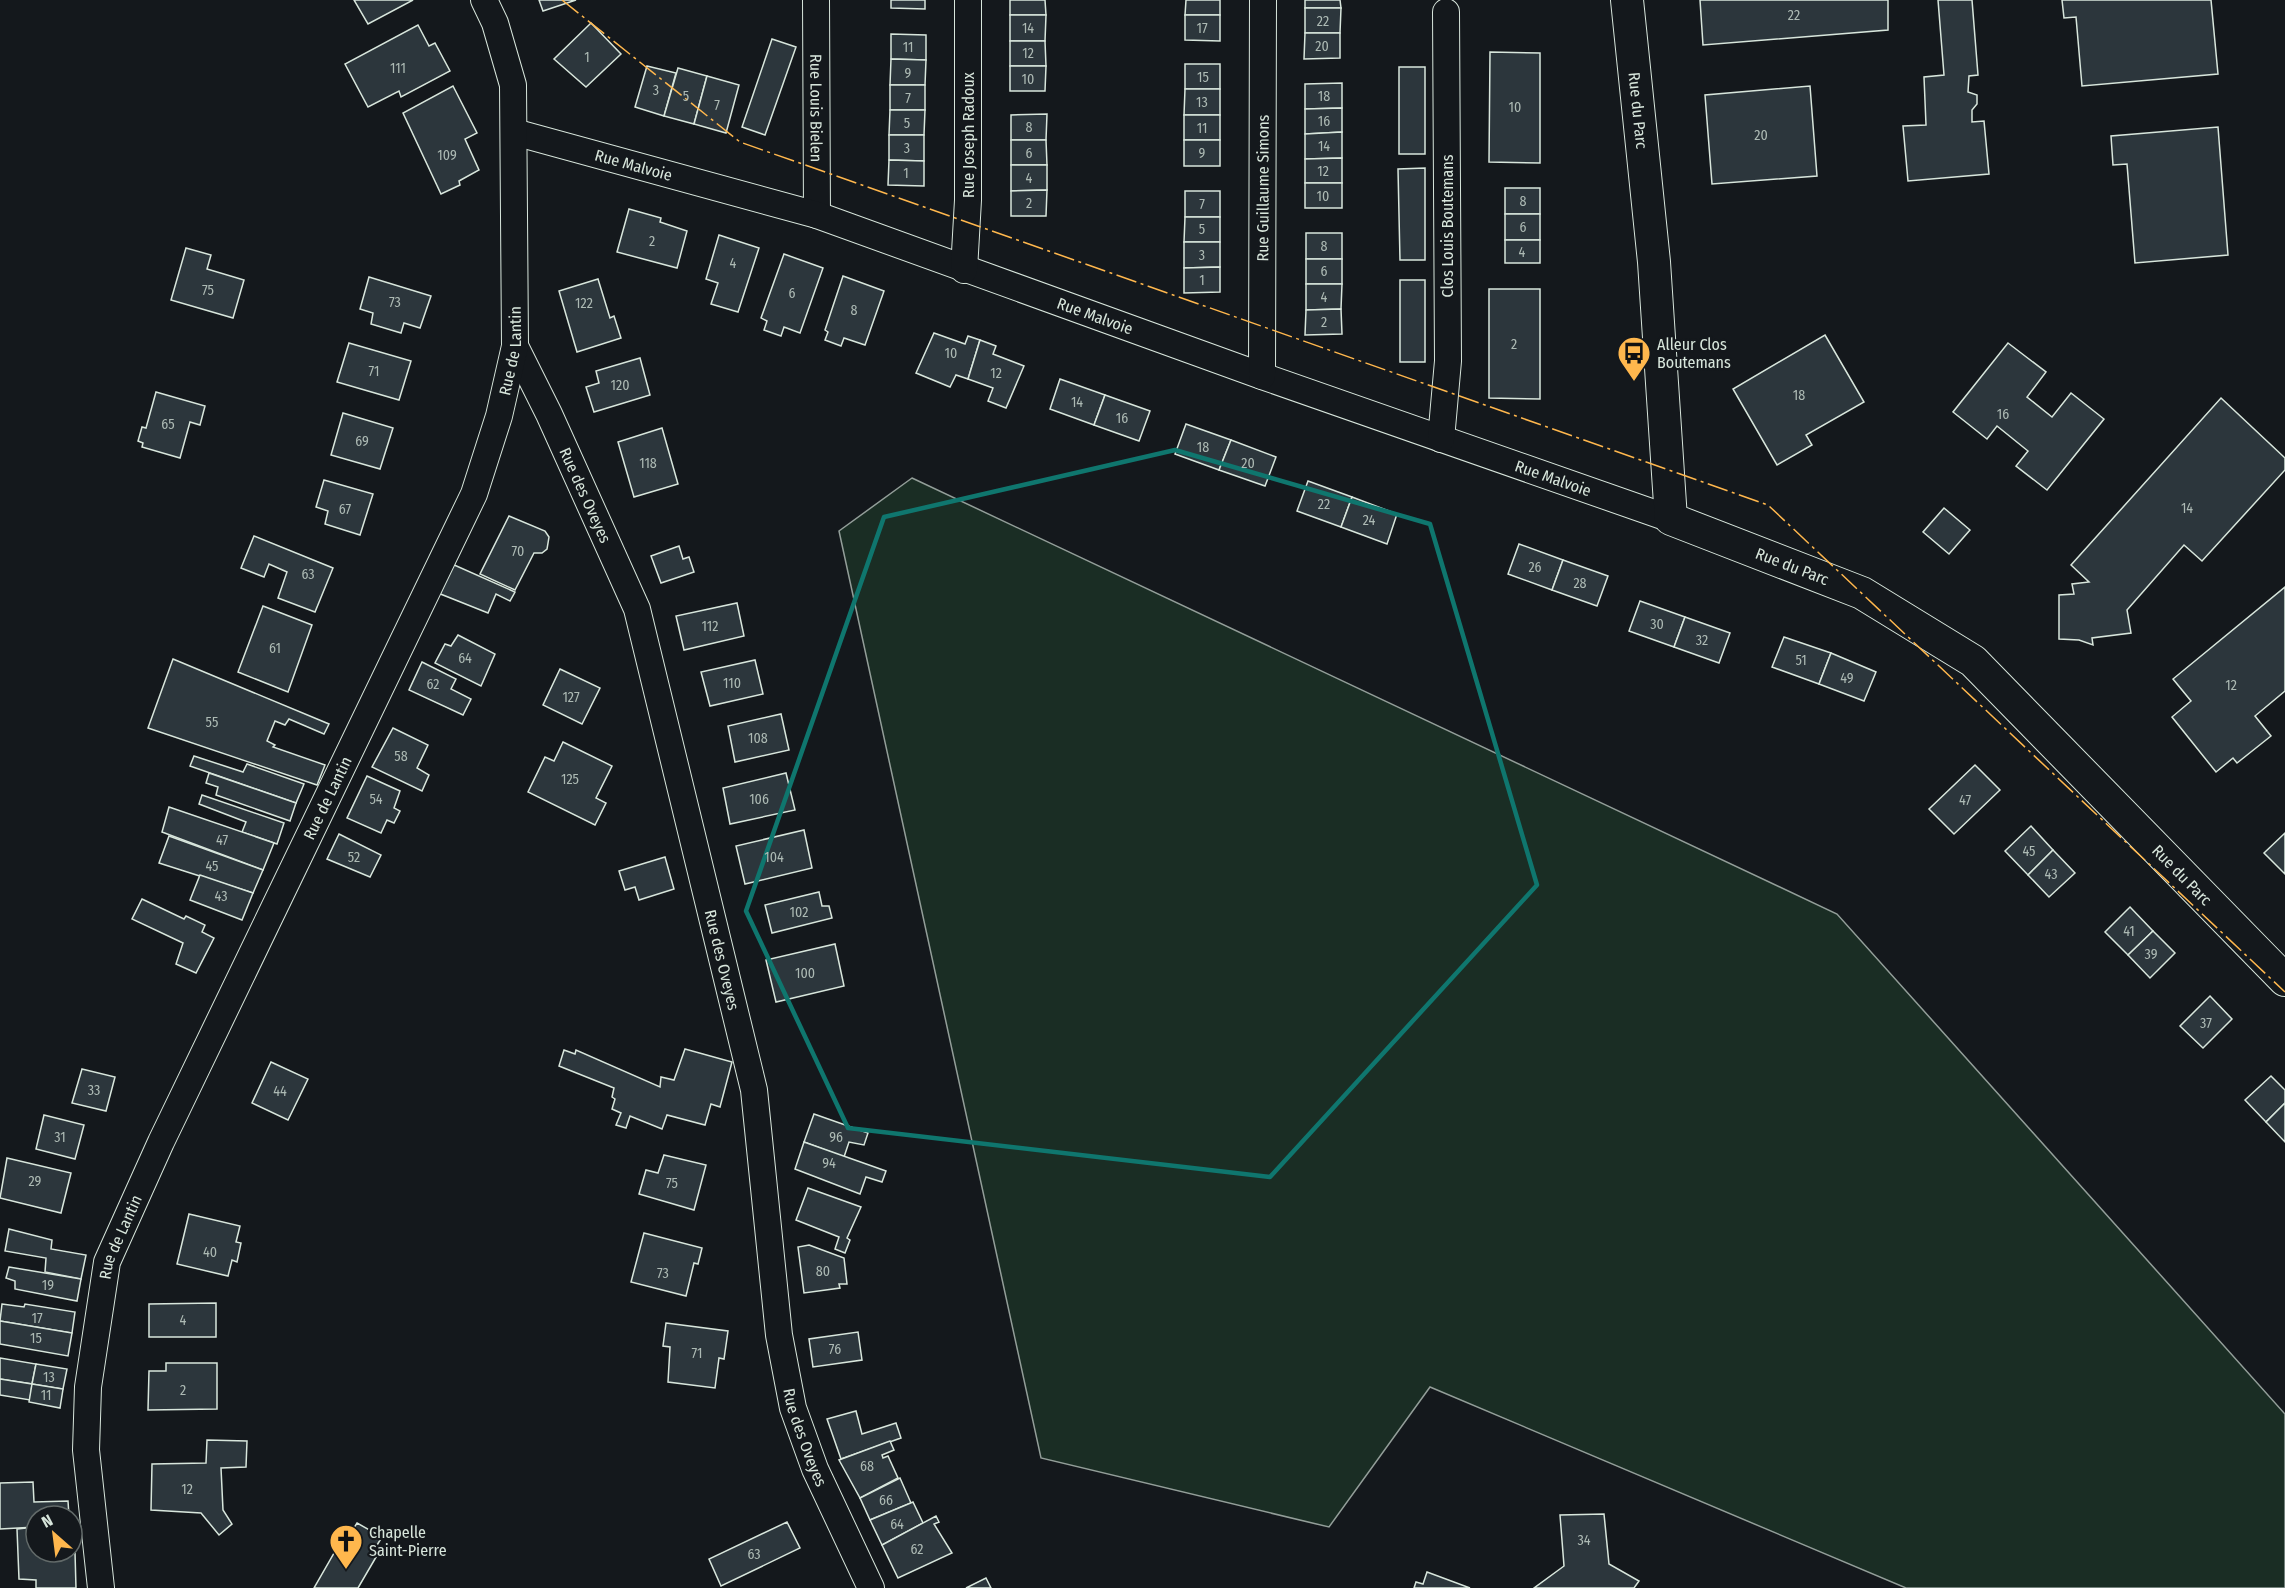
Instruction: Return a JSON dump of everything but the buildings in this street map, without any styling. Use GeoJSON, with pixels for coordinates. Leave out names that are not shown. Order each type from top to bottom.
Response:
{"type":"FeatureCollection","features":[{"type":"Feature","properties":{"kind":"street","name":"Rue de Lantin"},"geometry":{"type":"LineString","coordinates":[[101,1588],[86,1450],[88,1387],[107,1262],[166,1131],[474,494],[500,416],[515,346],[513,85],[495,23],[484,0]]}},
{"type":"Feature","properties":{"kind":"street","name":"Rue Louis Bielen"},"geometry":{"type":"LineString","coordinates":[[816,0],[817,215]]}},
{"type":"Feature","properties":{"kind":"street","name":"Rue Joseph Radoux"},"geometry":{"type":"LineString","coordinates":[[964,270],[968,200],[968,0]]}},
{"type":"Feature","properties":{"kind":"street","name":"Rue Guillaume Simons"},"geometry":{"type":"LineString","coordinates":[[1262,376],[1263,0]]}},
{"type":"Feature","properties":{"kind":"street","name":"Rue du Parc"},"geometry":{"type":"LineString","coordinates":[[1627,0],[1654,262],[1671,519],[1862,593],[1973,661],[2285,980]]}},
{"type":"Feature","properties":{"kind":"street","name":"Clos Louis Boutemans"},"geometry":{"type":"LineString","coordinates":[[1442,439],[1448,361],[1446,12]]}},
{"type":"Feature","properties":{"kind":"street","name":"Rue Malvoie"},"geometry":{"type":"LineString","coordinates":[[514,132],[817,215],[964,270],[1671,519]]}},
{"type":"Feature","properties":{"kind":"street","name":"Rue des Oveyes"},"geometry":{"type":"LineString","coordinates":[[515,346],[549,414],[637,609],[752,1079],[759,1126],[779,1335],[793,1408],[815,1469],[871,1588]]}},
{"type":"Feature","properties":{"kind":"highlighted area"},"geometry":{"type":"Polygon","coordinates":[[[1175,450],[1430,524],[1537,885],[1270,1177],[848,1128],[746,911],[884,517],[1175,450]]]}},
{"type":"Feature","properties":{"kind":"green space"},"geometry":{"type":"Polygon","coordinates":[[[912,478],[1837,914],[2285,1414],[2285,1588],[1906,1588],[1430,1387],[1329,1527],[1041,1458],[839,531],[912,478]]]}},
{"type":"Feature","properties":{"kind":"power"},"geometry":{"type":"LineString","coordinates":[[562,0],[740,142],[1768,505],[2285,992]]}},
{"type":"Feature","properties":{"kind":"place","name":"Alleur Clos Boutemans"},"geometry":{"type":"Point","coordinates":[1634,382]}},
{"type":"Feature","properties":{"kind":"place","name":"Chapelle Saint-Pierre"},"geometry":{"type":"Point","coordinates":[346,1570]}}]}
